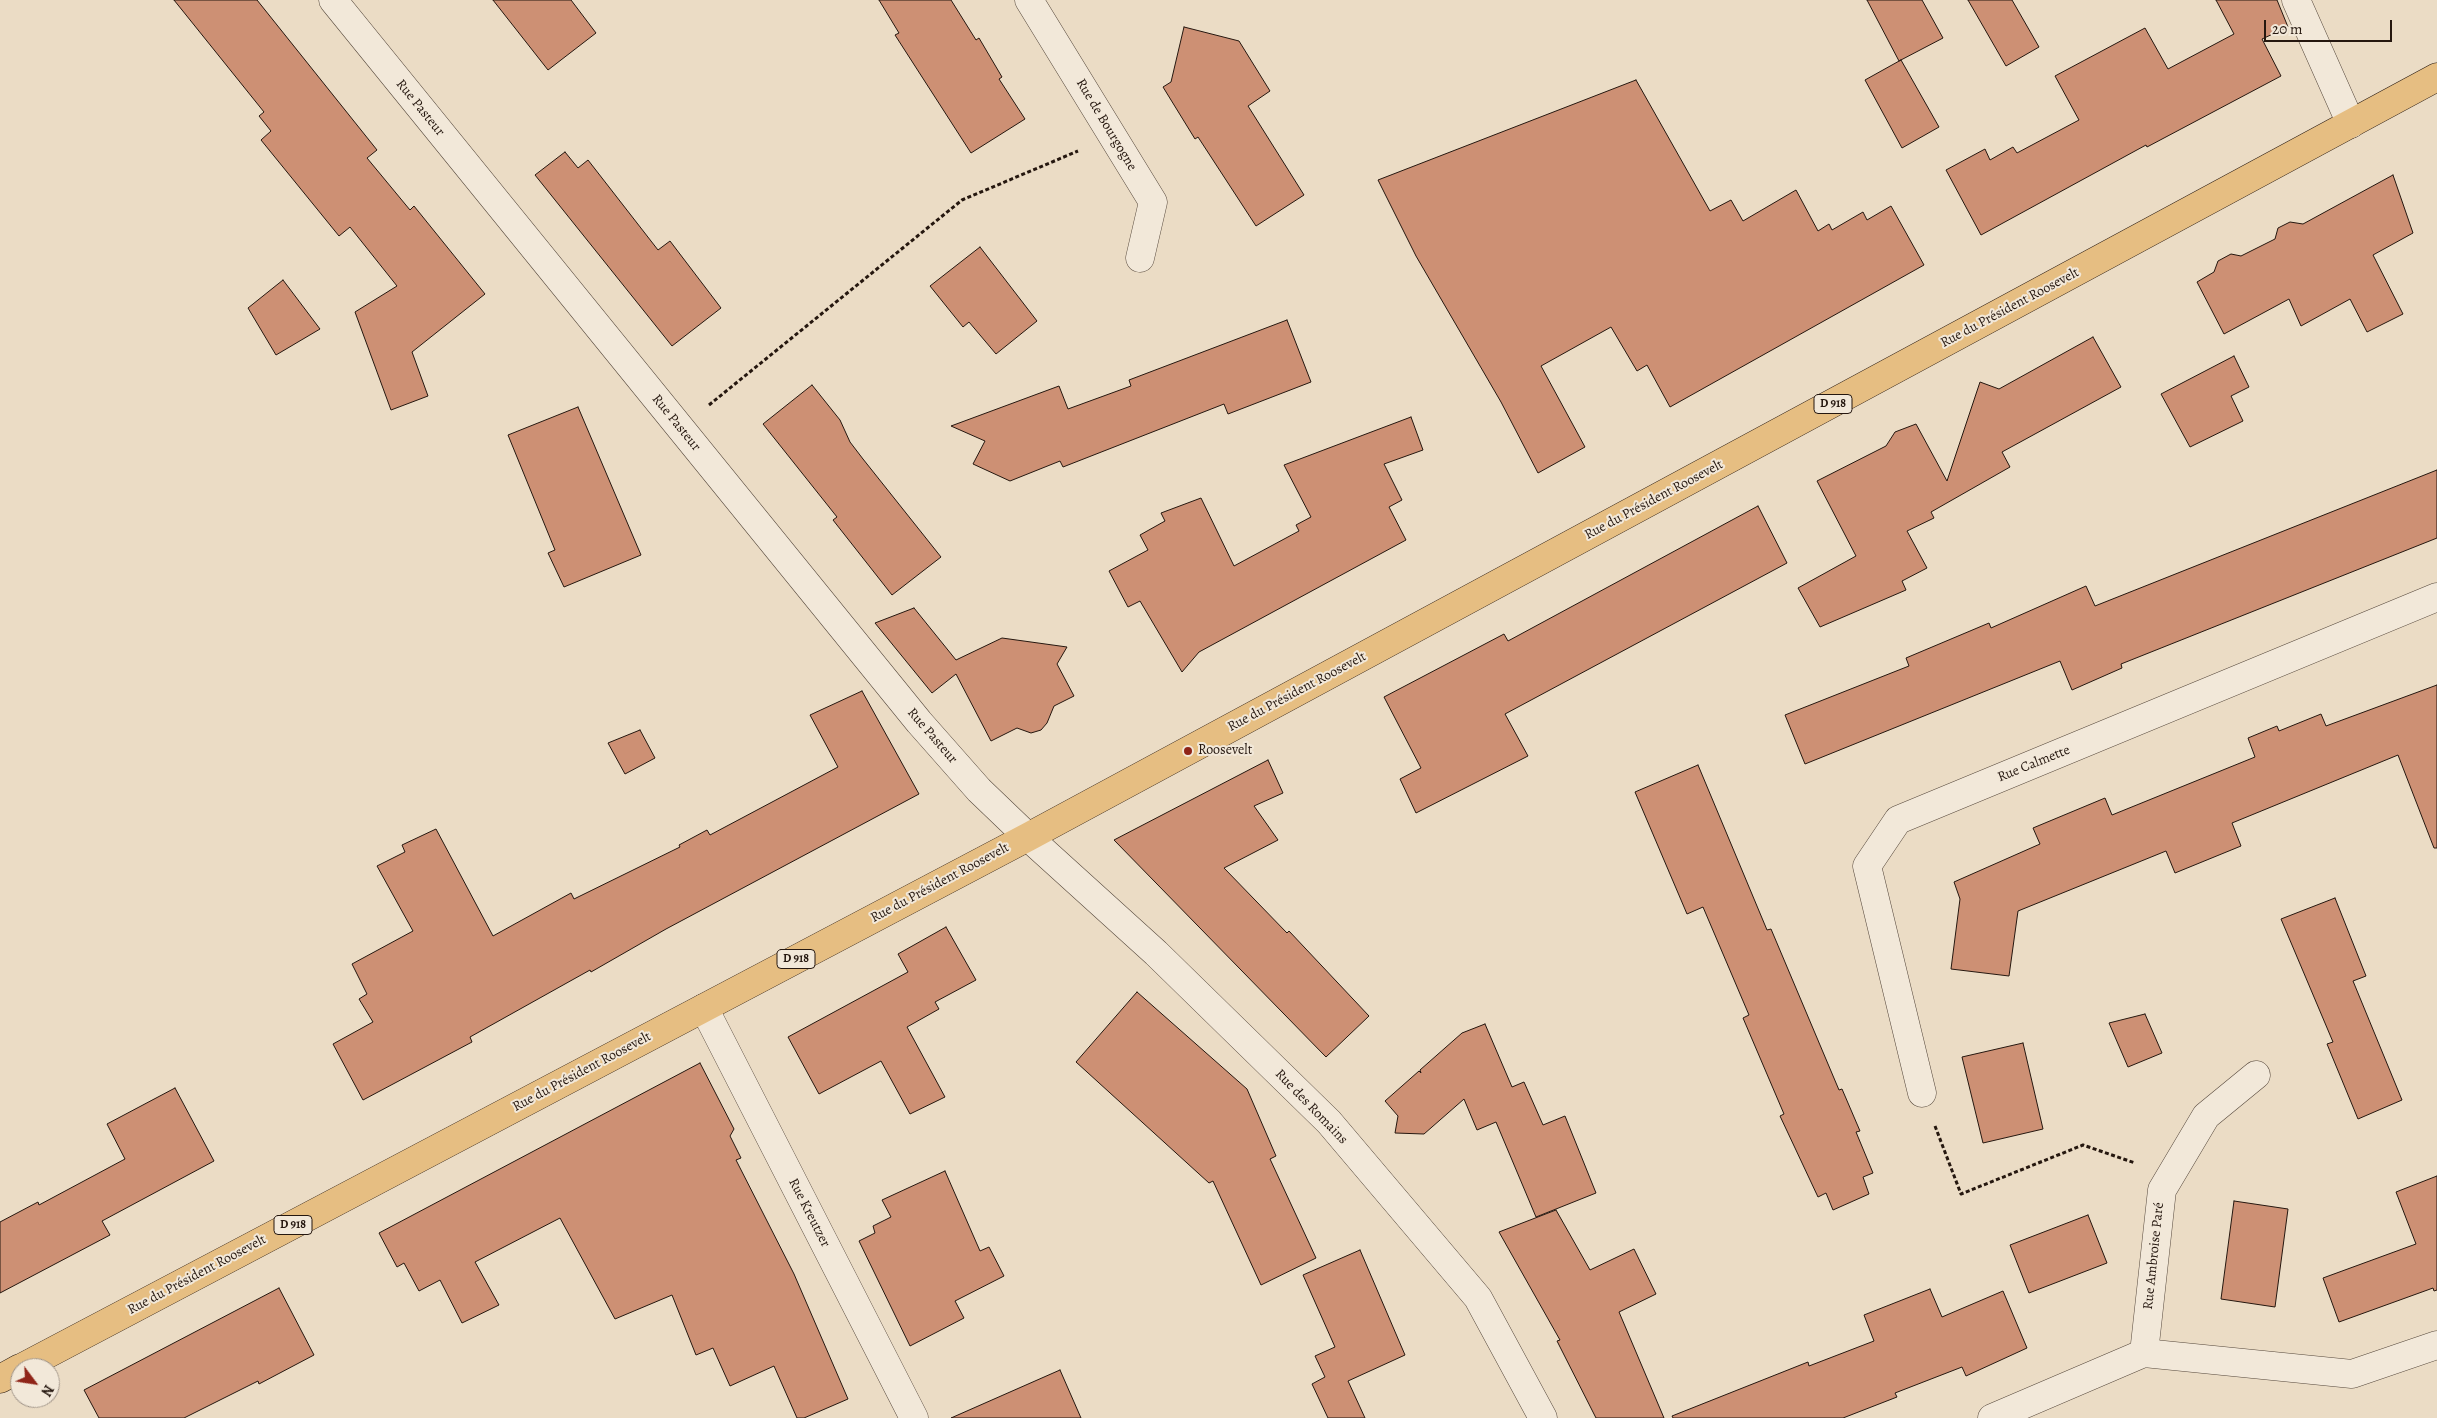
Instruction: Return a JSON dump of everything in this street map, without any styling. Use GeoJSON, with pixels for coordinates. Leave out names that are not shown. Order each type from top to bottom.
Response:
{"type":"FeatureCollection","features":[{"type":"Feature","properties":{"kind":"main road","name":"Rue du Président Roosevelt"},"geometry":{"type":"LineString","coordinates":[[39,1358],[1028,837],[2437,77]]}},
{"type":"Feature","properties":{"kind":"street","name":"Rue Pasteur"},"geometry":{"type":"LineString","coordinates":[[333,0],[919,722],[979,790],[1028,837]]}},
{"type":"Feature","properties":{"kind":"street","name":"Rue de Bourgogne"},"geometry":{"type":"LineString","coordinates":[[1029,0],[1153,202],[1140,258]]}},
{"type":"Feature","properties":{"kind":"street"},"geometry":{"type":"LineString","coordinates":[[2296,0],[2351,124]]}},
{"type":"Feature","properties":{"kind":"street","name":"Rue Calmette"},"geometry":{"type":"LineString","coordinates":[[1922,1093],[1867,866],[1898,820],[2437,597]]}},
{"type":"Feature","properties":{"kind":"street","name":"Rue des Romains"},"geometry":{"type":"LineString","coordinates":[[1028,837],[1156,953],[1329,1122],[1478,1298],[1543,1418]]}},
{"type":"Feature","properties":{"kind":"street","name":"Rue Kreutzer"},"geometry":{"type":"LineString","coordinates":[[704,1008],[914,1418]]}},
{"type":"Feature","properties":{"kind":"street","name":"Rue Ambroise Paré"},"geometry":{"type":"LineString","coordinates":[[2144,1353],[2162,1190],[2206,1116],[2256,1075]]}},
{"type":"Feature","properties":{"kind":"street"},"geometry":{"type":"LineString","coordinates":[[1992,1418],[2144,1353],[2352,1374],[2437,1345]]}},
{"type":"Feature","properties":{"kind":"path"},"geometry":{"type":"LineString","coordinates":[[680,429],[962,200],[1112,135]]}},
{"type":"Feature","properties":{"kind":"path"},"geometry":{"type":"LineString","coordinates":[[1922,1093],[1961,1194],[2083,1145],[2171,1175]]}},
{"type":"Feature","properties":{"kind":"building"},"geometry":{"type":"Polygon","coordinates":[[[174,0],[257,0],[377,150],[367,158],[410,210],[414,206],[485,294],[412,352],[428,396],[391,410],[355,312],[397,286],[350,227],[339,236],[261,140],[271,131],[259,116],[264,112],[174,0]]]}},
{"type":"Feature","properties":{"kind":"building"},"geometry":{"type":"Polygon","coordinates":[[[493,0],[571,0],[596,33],[548,70],[493,0]]]}},
{"type":"Feature","properties":{"kind":"building"},"geometry":{"type":"Polygon","coordinates":[[[879,0],[951,0],[976,40],[979,38],[1002,77],[999,79],[1025,119],[971,153],[895,35],[899,33],[879,0]]]}},
{"type":"Feature","properties":{"kind":"building"},"geometry":{"type":"Polygon","coordinates":[[[1867,0],[1922,0],[1943,38],[1899,61],[1867,0]]]}},
{"type":"Feature","properties":{"kind":"building"},"geometry":{"type":"Polygon","coordinates":[[[1968,0],[2012,0],[2039,47],[2006,66],[1968,0]]]}},
{"type":"Feature","properties":{"kind":"building"},"geometry":{"type":"Polygon","coordinates":[[[2216,0],[2277,0],[2288,27],[2262,39],[2281,76],[2147,147],[2146,145],[1981,235],[1946,170],[1985,149],[1990,160],[2013,147],[2017,153],[2079,120],[2055,76],[2145,28],[2168,69],[2234,34],[2216,0]]]}},
{"type":"Feature","properties":{"kind":"building"},"geometry":{"type":"Polygon","coordinates":[[[1184,27],[1239,41],[1270,91],[1248,106],[1304,195],[1256,226],[1198,137],[1195,139],[1163,87],[1171,82],[1184,27]]]}},
{"type":"Feature","properties":{"kind":"building"},"geometry":{"type":"Polygon","coordinates":[[[1901,60],[1939,127],[1902,148],[1865,80],[1901,60]]]}},
{"type":"Feature","properties":{"kind":"building"},"geometry":{"type":"Polygon","coordinates":[[[1636,80],[1710,211],[1731,200],[1743,221],[1796,190],[1818,231],[1829,224],[1832,230],[1863,212],[1867,220],[1891,206],[1924,265],[1670,407],[1647,365],[1637,371],[1611,327],[1541,366],[1585,447],[1538,473],[1501,402],[1416,256],[1378,180],[1636,80]]]}},
{"type":"Feature","properties":{"kind":"building"},"geometry":{"type":"Polygon","coordinates":[[[565,152],[578,168],[588,160],[658,250],[670,241],[721,308],[672,346],[535,175],[565,152]]]}},
{"type":"Feature","properties":{"kind":"building"},"geometry":{"type":"Polygon","coordinates":[[[2393,175],[2413,233],[2373,255],[2403,314],[2367,332],[2350,299],[2301,326],[2289,299],[2224,334],[2197,282],[2214,272],[2218,261],[2231,254],[2241,256],[2275,239],[2278,228],[2290,222],[2303,224],[2393,175]]]}},
{"type":"Feature","properties":{"kind":"building"},"geometry":{"type":"Polygon","coordinates":[[[980,247],[1037,321],[996,354],[969,322],[963,327],[930,286],[980,247]]]}},
{"type":"Feature","properties":{"kind":"building"},"geometry":{"type":"Polygon","coordinates":[[[283,280],[320,329],[276,355],[248,308],[283,280]]]}},
{"type":"Feature","properties":{"kind":"building"},"geometry":{"type":"Polygon","coordinates":[[[1287,320],[1311,382],[1228,414],[1224,404],[1063,467],[1060,461],[1010,481],[973,464],[985,441],[951,426],[1059,386],[1068,409],[1131,386],[1129,380],[1287,320]]]}},
{"type":"Feature","properties":{"kind":"building"},"geometry":{"type":"Polygon","coordinates":[[[2093,337],[2121,387],[2002,452],[2010,467],[1931,512],[1934,518],[1907,531],[1927,568],[1902,581],[1906,590],[1820,627],[1798,588],[1856,556],[1817,481],[1886,446],[1895,432],[1916,424],[1947,481],[1980,382],[1999,389],[2093,337]]]}},
{"type":"Feature","properties":{"kind":"building"},"geometry":{"type":"Polygon","coordinates":[[[2234,356],[2249,387],[2231,396],[2243,421],[2190,447],[2161,394],[2234,356]]]}},
{"type":"Feature","properties":{"kind":"building"},"geometry":{"type":"Polygon","coordinates":[[[812,385],[840,420],[850,442],[941,557],[892,595],[833,520],[837,517],[763,424],[812,385]]]}},
{"type":"Feature","properties":{"kind":"building"},"geometry":{"type":"Polygon","coordinates":[[[578,407],[641,555],[564,587],[548,553],[555,550],[508,435],[578,407]]]}},
{"type":"Feature","properties":{"kind":"building"},"geometry":{"type":"Polygon","coordinates":[[[1411,417],[1423,450],[1384,464],[1402,500],[1389,507],[1406,540],[1199,652],[1182,672],[1140,601],[1128,607],[1109,571],[1148,550],[1140,535],[1165,521],[1161,513],[1201,498],[1234,566],[1299,531],[1296,525],[1311,517],[1284,465],[1411,417]]]}},
{"type":"Feature","properties":{"kind":"building"},"geometry":{"type":"Polygon","coordinates":[[[2437,470],[2437,538],[2121,664],[2122,668],[2072,690],[2060,661],[1805,764],[1785,715],[1909,666],[1906,658],[1989,623],[1991,628],[2086,586],[2095,606],[2437,470]]]}},
{"type":"Feature","properties":{"kind":"building"},"geometry":{"type":"Polygon","coordinates":[[[1758,506],[1787,563],[1505,714],[1528,756],[1416,813],[1400,779],[1421,768],[1384,697],[1504,634],[1508,641],[1758,506]]]}},
{"type":"Feature","properties":{"kind":"building"},"geometry":{"type":"Polygon","coordinates":[[[914,608],[956,660],[1002,638],[1067,647],[1057,664],[1074,696],[1054,706],[1047,723],[1041,730],[1031,733],[1017,728],[991,741],[956,674],[932,693],[875,623],[914,608]]]}},
{"type":"Feature","properties":{"kind":"building"},"geometry":{"type":"Polygon","coordinates":[[[2437,685],[2437,848],[2434,848],[2398,755],[2232,823],[2241,846],[2175,873],[2166,851],[2018,911],[2009,976],[1951,969],[1960,899],[1954,882],[2040,844],[2033,828],[2105,798],[2112,815],[2255,757],[2248,738],[2277,726],[2279,731],[2321,714],[2326,726],[2437,685]]]}},
{"type":"Feature","properties":{"kind":"building"},"geometry":{"type":"Polygon","coordinates":[[[862,691],[919,794],[666,929],[591,972],[590,970],[470,1037],[472,1042],[363,1100],[333,1044],[373,1022],[359,999],[367,994],[352,964],[413,931],[377,866],[405,852],[402,845],[436,829],[493,936],[571,893],[574,899],[680,847],[679,845],[707,830],[710,835],[838,767],[810,715],[862,691]]]}},
{"type":"Feature","properties":{"kind":"building"},"geometry":{"type":"Polygon","coordinates":[[[640,730],[655,758],[625,774],[608,743],[640,730]]]}},
{"type":"Feature","properties":{"kind":"building"},"geometry":{"type":"Polygon","coordinates":[[[1268,760],[1283,793],[1254,806],[1278,840],[1224,868],[1287,933],[1289,931],[1369,1016],[1326,1057],[1114,840],[1268,760]]]}},
{"type":"Feature","properties":{"kind":"building"},"geometry":{"type":"Polygon","coordinates":[[[1698,765],[1767,930],[1771,929],[1839,1090],[1842,1089],[1860,1131],[1856,1132],[1873,1173],[1863,1177],[1869,1194],[1833,1210],[1826,1193],[1818,1197],[1780,1116],[1784,1114],[1743,1018],[1749,1015],[1703,907],[1687,914],[1635,792],[1698,765]]]}},
{"type":"Feature","properties":{"kind":"building"},"geometry":{"type":"Polygon","coordinates":[[[2335,898],[2366,976],[2353,981],[2402,1100],[2358,1119],[2327,1044],[2333,1042],[2281,919],[2335,898]]]}},
{"type":"Feature","properties":{"kind":"building"},"geometry":{"type":"Polygon","coordinates":[[[946,927],[976,980],[935,1002],[939,1009],[907,1027],[945,1097],[910,1114],[881,1061],[819,1094],[788,1037],[908,972],[898,954],[946,927]]]}},
{"type":"Feature","properties":{"kind":"building"},"geometry":{"type":"Polygon","coordinates":[[[1137,992],[1247,1089],[1276,1156],[1270,1159],[1316,1258],[1261,1285],[1213,1181],[1209,1183],[1076,1062],[1137,992]]]}},
{"type":"Feature","properties":{"kind":"building"},"geometry":{"type":"Polygon","coordinates":[[[2145,1014],[2162,1053],[2128,1067],[2109,1023],[2145,1014]]]}},
{"type":"Feature","properties":{"kind":"building"},"geometry":{"type":"Polygon","coordinates":[[[1485,1024],[1512,1087],[1524,1082],[1543,1125],[1565,1116],[1596,1193],[1536,1217],[1496,1122],[1477,1130],[1464,1099],[1424,1134],[1395,1133],[1398,1116],[1385,1101],[1419,1071],[1421,1073],[1420,1070],[1462,1033],[1485,1024]]]}},
{"type":"Feature","properties":{"kind":"building"},"geometry":{"type":"Polygon","coordinates":[[[2023,1043],[2043,1129],[1983,1143],[1962,1057],[2023,1043]]]}},
{"type":"Feature","properties":{"kind":"building"},"geometry":{"type":"Polygon","coordinates":[[[700,1063],[734,1129],[730,1136],[741,1158],[736,1160],[794,1274],[848,1399],[804,1418],[797,1418],[774,1366],[730,1386],[713,1348],[696,1355],[672,1295],[615,1319],[560,1218],[475,1262],[499,1305],[462,1323],[440,1280],[419,1291],[404,1263],[397,1267],[379,1233],[700,1063]]]}},
{"type":"Feature","properties":{"kind":"building"},"geometry":{"type":"Polygon","coordinates":[[[175,1088],[214,1161],[102,1221],[110,1235],[0,1293],[0,1222],[38,1202],[39,1205],[125,1159],[107,1124],[175,1088]]]}},
{"type":"Feature","properties":{"kind":"building"},"geometry":{"type":"Polygon","coordinates":[[[945,1171],[980,1251],[989,1247],[1004,1276],[955,1301],[964,1318],[910,1346],[859,1241],[875,1233],[873,1226],[891,1217],[882,1200],[945,1171]]]}},
{"type":"Feature","properties":{"kind":"building"},"geometry":{"type":"Polygon","coordinates":[[[2437,1176],[2437,1290],[2434,1291],[2433,1288],[2339,1322],[2323,1278],[2416,1244],[2396,1192],[2437,1176]]]}},
{"type":"Feature","properties":{"kind":"building"},"geometry":{"type":"Polygon","coordinates":[[[2234,1201],[2288,1209],[2275,1307],[2221,1299],[2234,1201]]]}},
{"type":"Feature","properties":{"kind":"building"},"geometry":{"type":"Polygon","coordinates":[[[1556,1210],[1590,1270],[1634,1249],[1656,1294],[1619,1312],[1664,1418],[1596,1418],[1557,1341],[1560,1340],[1499,1232],[1556,1210]]]}},
{"type":"Feature","properties":{"kind":"building"},"geometry":{"type":"Polygon","coordinates":[[[2088,1215],[2107,1263],[2029,1293],[2010,1245],[2088,1215]]]}},
{"type":"Feature","properties":{"kind":"building"},"geometry":{"type":"Polygon","coordinates":[[[1360,1250],[1405,1355],[1348,1381],[1365,1418],[1328,1418],[1312,1384],[1325,1377],[1315,1356],[1335,1347],[1303,1275],[1360,1250]]]}},
{"type":"Feature","properties":{"kind":"building"},"geometry":{"type":"Polygon","coordinates":[[[279,1288],[314,1355],[259,1384],[258,1381],[184,1418],[99,1418],[84,1390],[279,1288]]]}},
{"type":"Feature","properties":{"kind":"building"},"geometry":{"type":"Polygon","coordinates":[[[1930,1289],[1942,1317],[2003,1291],[2027,1348],[1966,1376],[1962,1367],[1895,1393],[1897,1397],[1843,1418],[1673,1418],[1672,1416],[1808,1362],[1809,1366],[1874,1341],[1864,1315],[1930,1289]]]}},
{"type":"Feature","properties":{"kind":"building"},"geometry":{"type":"Polygon","coordinates":[[[1060,1370],[1081,1418],[951,1418],[1060,1370]]]}},
{"type":"Feature","properties":{"kind":"place","name":"Roosevelt"},"geometry":{"type":"Point","coordinates":[1188,751]}}]}
